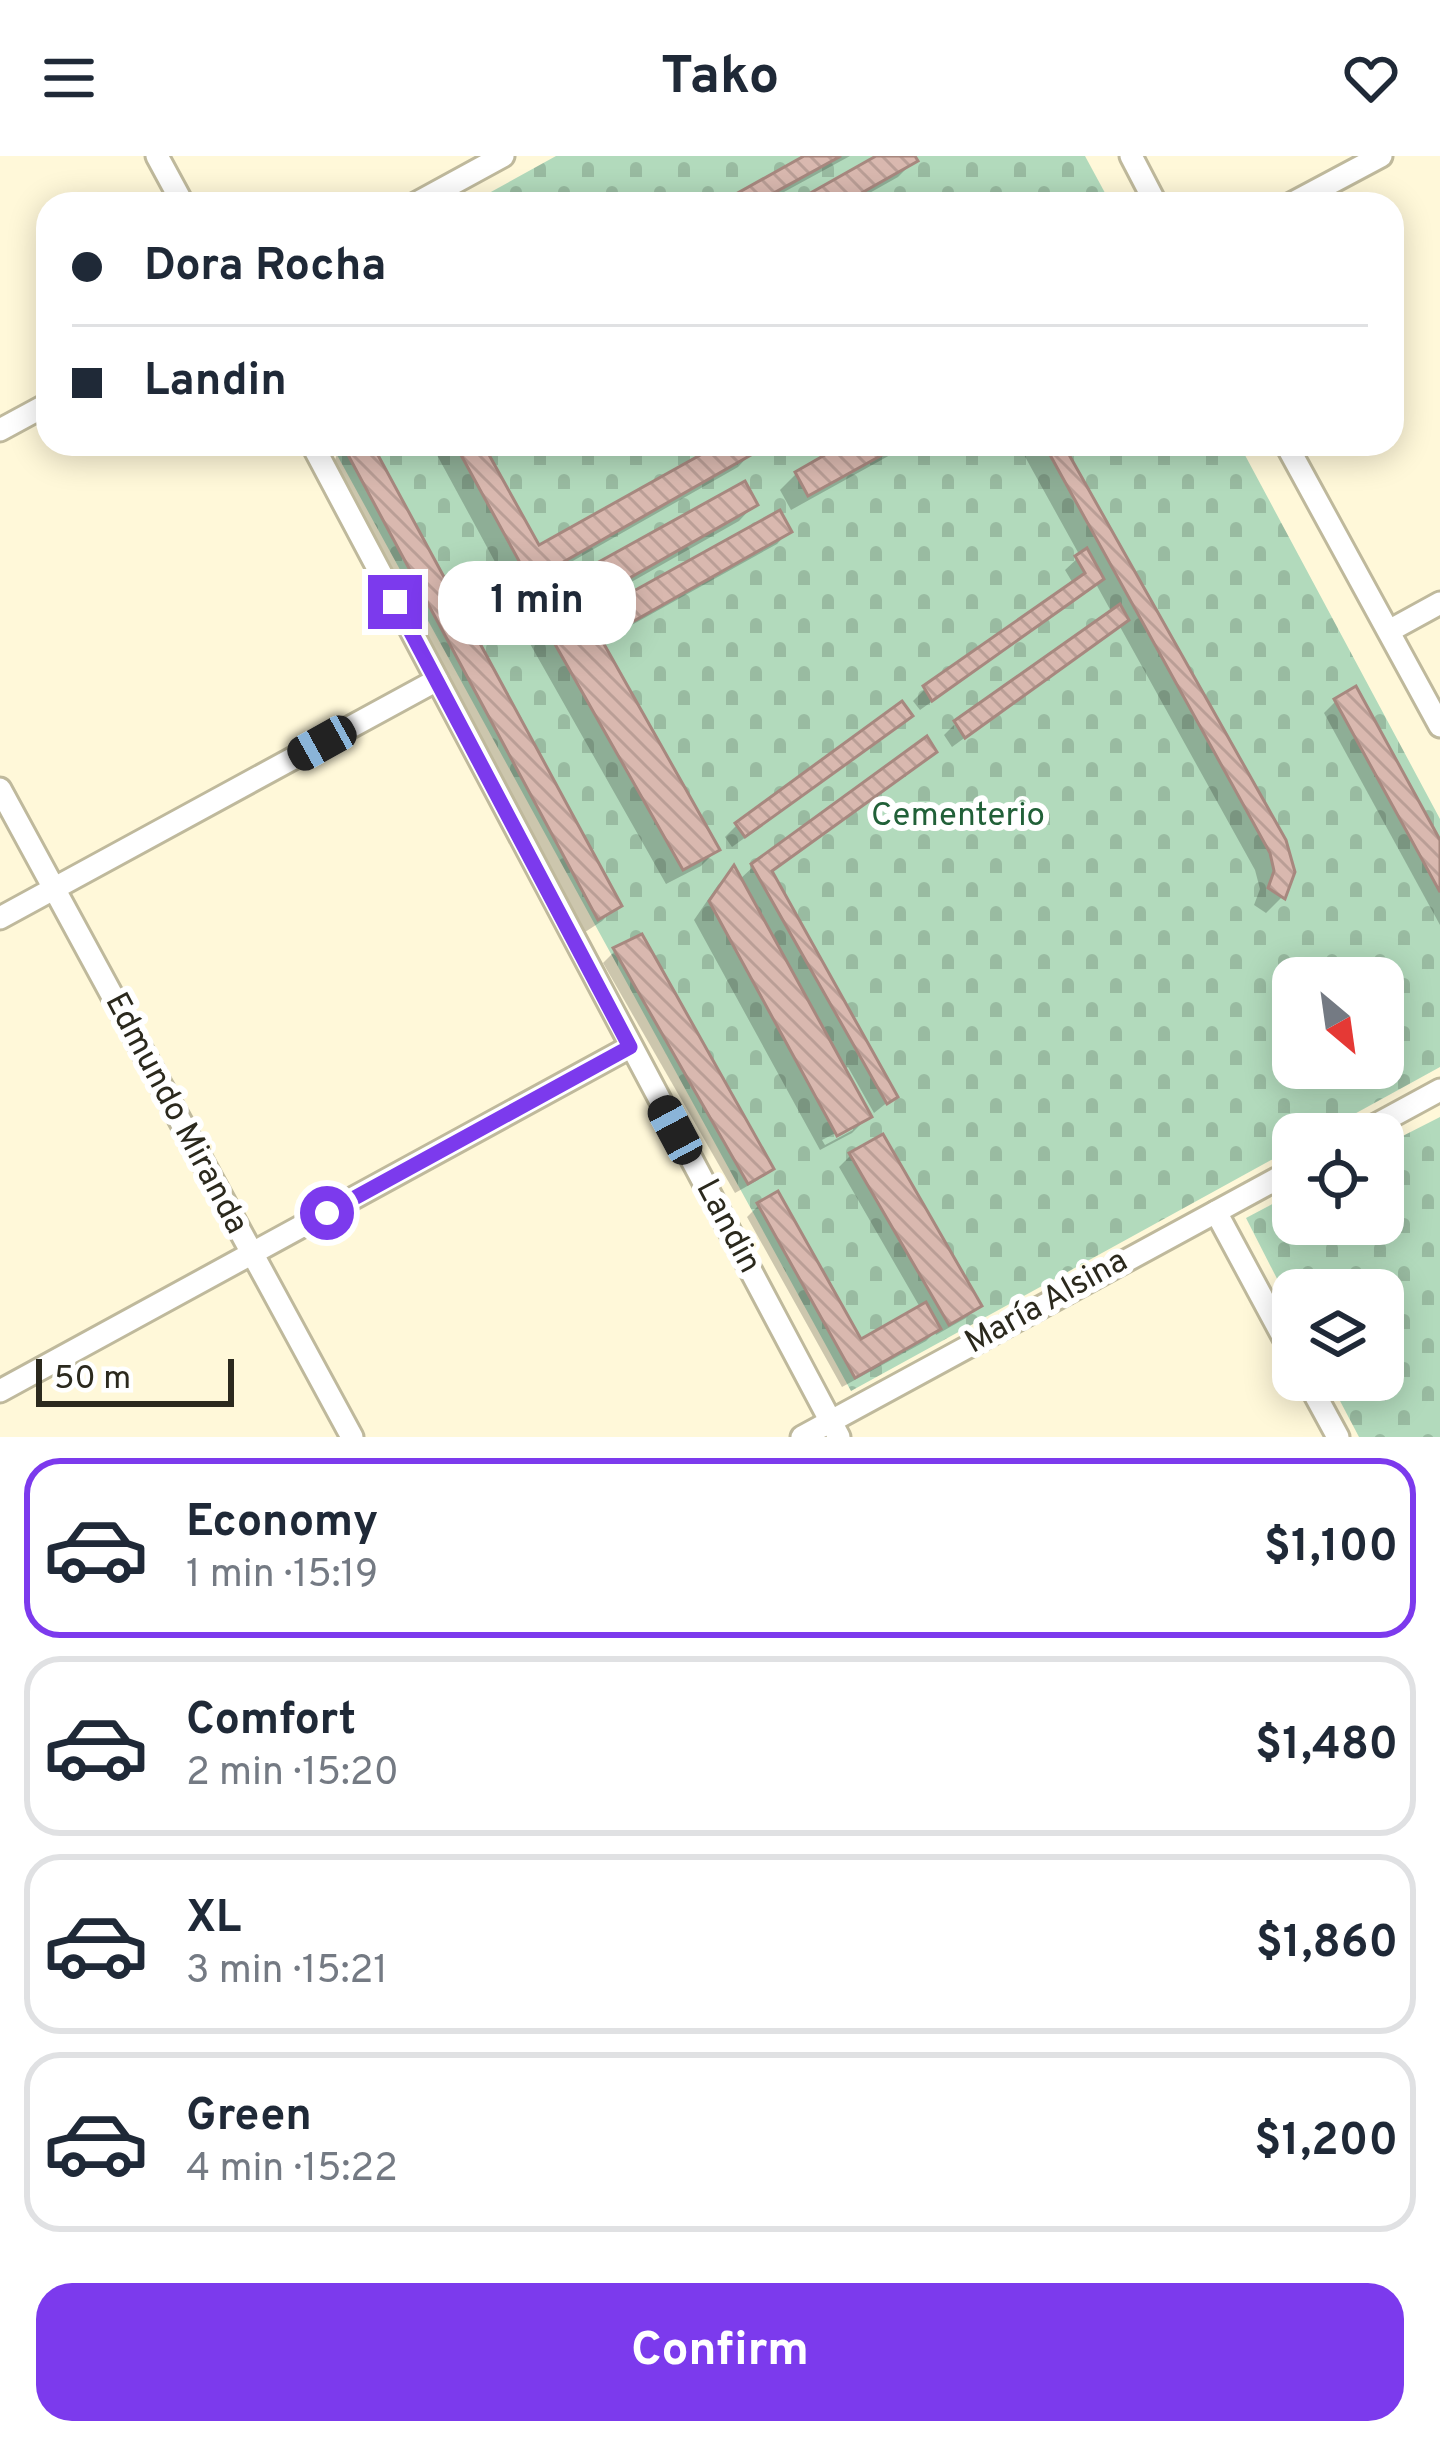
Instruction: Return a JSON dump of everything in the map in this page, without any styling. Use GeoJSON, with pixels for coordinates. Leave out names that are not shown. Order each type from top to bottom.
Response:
{"type":"FeatureCollection","features":[{"type":"Feature","properties":{"kind":"street"},"geometry":{"type":"LineString","coordinates":[[157,156],[176,192]]}},
{"type":"Feature","properties":{"kind":"street"},"geometry":{"type":"LineString","coordinates":[[437,192],[503,156]]}},
{"type":"Feature","properties":{"kind":"street"},"geometry":{"type":"LineString","coordinates":[[1131,156],[1150,192]]}},
{"type":"Feature","properties":{"kind":"street"},"geometry":{"type":"LineString","coordinates":[[1314,192],[1381,156]]}},
{"type":"Feature","properties":{"kind":"street"},"geometry":{"type":"LineString","coordinates":[[0,430],[36,410]]}},
{"type":"Feature","properties":{"kind":"street","name":"Landin"},"geometry":{"type":"LineString","coordinates":[[318,456],[835,1429]]}},
{"type":"Feature","properties":{"kind":"street"},"geometry":{"type":"LineString","coordinates":[[1293,456],[1440,726]]}},
{"type":"Feature","properties":{"kind":"street"},"geometry":{"type":"LineString","coordinates":[[1389,631],[1440,603]]}},
{"type":"Feature","properties":{"kind":"street"},"geometry":{"type":"LineString","coordinates":[[0,918],[437,680]]}},
{"type":"Feature","properties":{"kind":"street","name":"Edmundo Miranda"},"geometry":{"type":"LineString","coordinates":[[0,789],[352,1437]]}},
{"type":"Feature","properties":{"kind":"street"},"geometry":{"type":"LineString","coordinates":[[0,1391],[630,1047]]}},
{"type":"Feature","properties":{"kind":"street"},"geometry":{"type":"LineString","coordinates":[[1398,1113],[1440,1090]]}},
{"type":"Feature","properties":{"kind":"street","name":"María Alsina"},"geometry":{"type":"LineString","coordinates":[[802,1437],[835,1429],[1272,1181]]}},
{"type":"Feature","properties":{"kind":"street"},"geometry":{"type":"LineString","coordinates":[[1216,1212],[1272,1315]]}},
{"type":"Feature","properties":{"kind":"street"},"geometry":{"type":"LineString","coordinates":[[1318,1401],[1338,1437]]}},
{"type":"Feature","properties":{"kind":"green space"},"geometry":{"type":"Polygon","coordinates":[[[556,156],[1085,156],[1104,192],[491,192],[556,156]]]}},
{"type":"Feature","properties":{"kind":"green space","name":"Cementerio"},"geometry":{"type":"Polygon","coordinates":[[[338,456],[1245,456],[1440,819],[1440,1067],[1404,1087],[1404,957],[1272,957],[1272,1089],[1400,1089],[1356,1113],[1272,1113],[1272,1160],[851,1391],[338,456]]]}},
{"type":"Feature","properties":{"kind":"green space"},"geometry":{"type":"Polygon","coordinates":[[[1440,1117],[1440,1437],[1359,1437],[1340,1401],[1404,1401],[1404,1269],[1272,1269],[1246,1218],[1272,1204],[1272,1245],[1404,1245],[1404,1135],[1440,1117]]]}},
{"type":"Feature","properties":{"kind":"building"},"geometry":{"type":"Polygon","coordinates":[[[804,156],[841,156],[776,192],[740,192],[804,156]]]}},
{"type":"Feature","properties":{"kind":"building"},"geometry":{"type":"Polygon","coordinates":[[[876,156],[915,156],[918,161],[863,192],[812,192],[876,156]]]}},
{"type":"Feature","properties":{"kind":"building"},"geometry":{"type":"Polygon","coordinates":[[[349,456],[378,456],[622,906],[598,920],[349,456]]]}},
{"type":"Feature","properties":{"kind":"building"},"geometry":{"type":"Polygon","coordinates":[[[462,456],[490,456],[539,545],[698,456],[749,456],[530,581],[462,456]]]}},
{"type":"Feature","properties":{"kind":"building"},"geometry":{"type":"Polygon","coordinates":[[[823,456],[880,456],[808,496],[795,472],[823,456]]]}},
{"type":"Feature","properties":{"kind":"building"},"geometry":{"type":"Polygon","coordinates":[[[1051,456],[1070,456],[1286,840],[1295,872],[1285,899],[1268,888],[1274,871],[1270,853],[1051,456]]]}},
{"type":"Feature","properties":{"kind":"building"},"geometry":{"type":"Polygon","coordinates":[[[745,481],[758,505],[582,605],[720,850],[683,870],[530,600],[745,481]]]}},
{"type":"Feature","properties":{"kind":"building"},"geometry":{"type":"Polygon","coordinates":[[[780,510],[792,532],[625,626],[612,603],[780,510]]]}},
{"type":"Feature","properties":{"kind":"building"},"geometry":{"type":"Polygon","coordinates":[[[1087,548],[1104,579],[932,701],[923,686],[1085,573],[1075,556],[1087,548]]]}},
{"type":"Feature","properties":{"kind":"building"},"geometry":{"type":"Polygon","coordinates":[[[1120,604],[1129,620],[965,738],[954,721],[1120,604]]]}},
{"type":"Feature","properties":{"kind":"building"},"geometry":{"type":"Polygon","coordinates":[[[1356,686],[1440,840],[1440,892],[1334,699],[1356,686]]]}},
{"type":"Feature","properties":{"kind":"building"},"geometry":{"type":"Polygon","coordinates":[[[902,701],[913,716],[745,837],[735,823],[902,701]]]}},
{"type":"Feature","properties":{"kind":"building"},"geometry":{"type":"Polygon","coordinates":[[[927,736],[937,752],[772,871],[898,1097],[887,1104],[751,864],[927,736]]]}},
{"type":"Feature","properties":{"kind":"building"},"geometry":{"type":"Polygon","coordinates":[[[734,865],[872,1117],[837,1136],[709,901],[734,865]]]}},
{"type":"Feature","properties":{"kind":"building"},"geometry":{"type":"Polygon","coordinates":[[[642,934],[774,1169],[748,1184],[613,948],[642,934]]]}},
{"type":"Feature","properties":{"kind":"building"},"geometry":{"type":"Polygon","coordinates":[[[883,1134],[982,1306],[949,1325],[849,1153],[883,1134]]]}},
{"type":"Feature","properties":{"kind":"building"},"geometry":{"type":"Polygon","coordinates":[[[778,1191],[861,1339],[926,1302],[941,1329],[855,1378],[757,1203],[778,1191]]]}},
{"type":"Feature","properties":{"kind":"route"},"geometry":{"type":"LineString","coordinates":[[327,1213],[630,1047],[395,602]]}}]}
